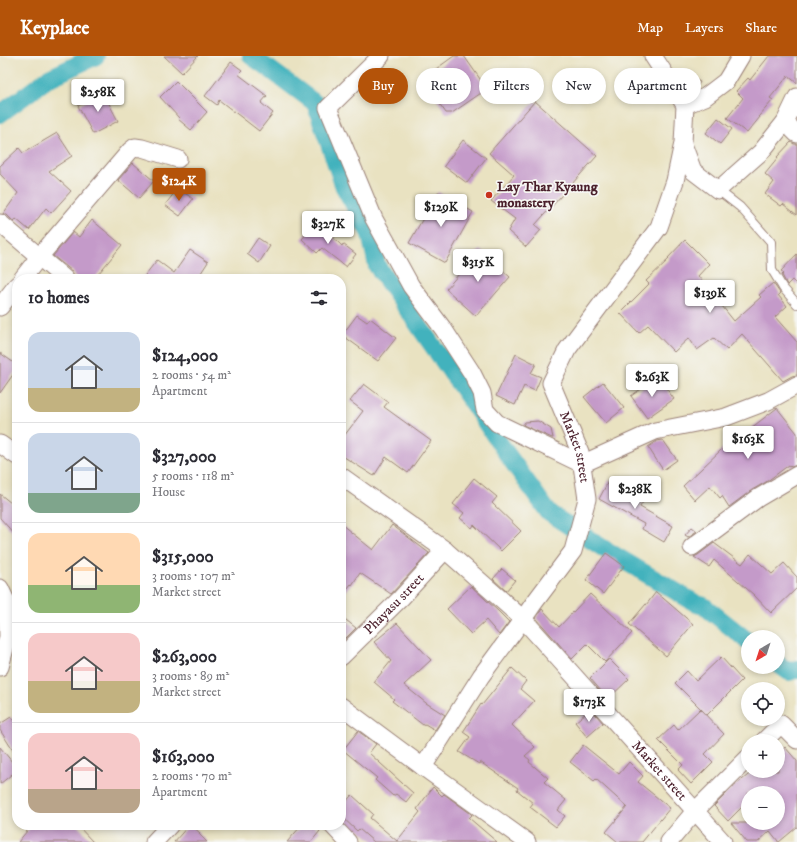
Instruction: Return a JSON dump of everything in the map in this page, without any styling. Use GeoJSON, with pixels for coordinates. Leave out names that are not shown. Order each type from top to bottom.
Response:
{"type":"FeatureCollection","features":[{"type":"Feature","properties":{"kind":"street"},"geometry":{"type":"LineString","coordinates":[[381,56],[328,108],[374,219],[411,286],[444,330],[472,373],[482,393],[485,410],[497,423],[582,464],[655,431],[726,417],[768,401],[797,385]]}},
{"type":"Feature","properties":{"kind":"street"},"geometry":{"type":"LineString","coordinates":[[653,56],[685,105],[705,97],[726,81],[741,56]]}},
{"type":"Feature","properties":{"kind":"street"},"geometry":{"type":"LineString","coordinates":[[683,143],[693,171],[718,190],[761,152],[785,122],[797,97]]}},
{"type":"Feature","properties":{"kind":"street","name":"Market street"},"geometry":{"type":"LineString","coordinates":[[685,105],[683,143],[675,181],[659,227],[567,350],[551,383],[580,452],[587,499],[573,551],[523,619],[723,842]]}},
{"type":"Feature","properties":{"kind":"street"},"geometry":{"type":"LineString","coordinates":[[785,122],[797,134]]}},
{"type":"Feature","properties":{"kind":"street"},"geometry":{"type":"LineString","coordinates":[[26,274],[39,256],[135,147],[178,159]]}},
{"type":"Feature","properties":{"kind":"street"},"geometry":{"type":"LineString","coordinates":[[0,223],[59,274]]}},
{"type":"Feature","properties":{"kind":"street"},"geometry":{"type":"LineString","coordinates":[[0,307],[12,291]]}},
{"type":"Feature","properties":{"kind":"street"},"geometry":{"type":"LineString","coordinates":[[0,444],[12,452]]}},
{"type":"Feature","properties":{"kind":"street"},"geometry":{"type":"LineString","coordinates":[[692,548],[758,498],[797,475]]}},
{"type":"Feature","properties":{"kind":"street"},"geometry":{"type":"LineString","coordinates":[[346,480],[445,550],[523,619],[481,676],[423,767]]}},
{"type":"Feature","properties":{"kind":"street","name":"Phayasu street"},"geometry":{"type":"LineString","coordinates":[[346,652],[401,598],[445,550]]}},
{"type":"Feature","properties":{"kind":"street"},"geometry":{"type":"LineString","coordinates":[[0,588],[7,603],[8,637],[0,667]]}},
{"type":"Feature","properties":{"kind":"street"},"geometry":{"type":"LineString","coordinates":[[346,710],[527,842]]}},
{"type":"Feature","properties":{"kind":"street"},"geometry":{"type":"LineString","coordinates":[[771,734],[781,724],[797,740]]}},
{"type":"Feature","properties":{"kind":"street"},"geometry":{"type":"LineString","coordinates":[[669,842],[696,811],[741,765]]}},
{"type":"Feature","properties":{"kind":"street"},"geometry":{"type":"LineString","coordinates":[[154,842],[165,830]]}},
{"type":"Feature","properties":{"kind":"street"},"geometry":{"type":"LineString","coordinates":[[337,830],[348,842]]}},
{"type":"Feature","properties":{"kind":"lane"},"geometry":{"type":"LineString","coordinates":[[718,190],[740,207],[771,242],[772,270],[783,288],[797,304]]}},
{"type":"Feature","properties":{"kind":"building"},"geometry":{"type":"Polygon","coordinates":[[[164,56],[198,56],[182,73],[164,56]]]}},
{"type":"Feature","properties":{"kind":"building"},"geometry":{"type":"Polygon","coordinates":[[[454,56],[464,56],[479,78],[479,94],[471,100],[471,68],[437,68],[454,56]]]}},
{"type":"Feature","properties":{"kind":"building"},"geometry":{"type":"Polygon","coordinates":[[[769,56],[797,56],[797,83],[788,76],[770,98],[773,100],[747,133],[727,118],[743,98],[736,91],[748,78],[750,80],[769,56]]]}},
{"type":"Feature","properties":{"kind":"building"},"geometry":{"type":"Polygon","coordinates":[[[231,62],[242,70],[238,74],[267,96],[261,103],[273,113],[259,131],[219,100],[217,105],[205,96],[231,62]]]}},
{"type":"Feature","properties":{"kind":"building"},"geometry":{"type":"Polygon","coordinates":[[[176,81],[207,112],[191,130],[178,119],[179,118],[160,97],[176,81]]]}},
{"type":"Feature","properties":{"kind":"building"},"geometry":{"type":"Polygon","coordinates":[[[103,92],[118,121],[93,134],[78,106],[103,92]]]}},
{"type":"Feature","properties":{"kind":"building"},"geometry":{"type":"Polygon","coordinates":[[[440,104],[465,104],[452,113],[446,113],[440,104]]]}},
{"type":"Feature","properties":{"kind":"building"},"geometry":{"type":"Polygon","coordinates":[[[532,104],[538,104],[597,156],[535,225],[541,230],[526,247],[508,231],[515,219],[491,201],[514,175],[489,153],[532,104]]]}},
{"type":"Feature","properties":{"kind":"building"},"geometry":{"type":"Polygon","coordinates":[[[718,118],[732,129],[720,144],[706,133],[718,118]]]}},
{"type":"Feature","properties":{"kind":"building"},"geometry":{"type":"Polygon","coordinates":[[[57,133],[72,156],[49,171],[71,191],[51,213],[46,208],[29,230],[16,219],[14,222],[7,215],[3,214],[18,193],[0,174],[0,166],[19,148],[23,153],[57,133]]]}},
{"type":"Feature","properties":{"kind":"building"},"geometry":{"type":"Polygon","coordinates":[[[463,140],[486,158],[467,183],[444,166],[463,140]]]}},
{"type":"Feature","properties":{"kind":"building"},"geometry":{"type":"Polygon","coordinates":[[[791,142],[797,144],[797,215],[783,204],[781,206],[765,194],[774,182],[765,174],[778,158],[777,157],[791,142]]]}},
{"type":"Feature","properties":{"kind":"building"},"geometry":{"type":"Polygon","coordinates":[[[133,163],[154,181],[139,198],[118,180],[133,163]]]}},
{"type":"Feature","properties":{"kind":"building"},"geometry":{"type":"Polygon","coordinates":[[[178,188],[193,199],[180,216],[165,205],[178,188]]]}},
{"type":"Feature","properties":{"kind":"building"},"geometry":{"type":"Polygon","coordinates":[[[438,192],[473,212],[445,263],[409,243],[438,192]]]}},
{"type":"Feature","properties":{"kind":"building"},"geometry":{"type":"Polygon","coordinates":[[[92,220],[122,245],[98,274],[73,274],[72,271],[53,256],[73,232],[79,237],[92,220]]]}},
{"type":"Feature","properties":{"kind":"building"},"geometry":{"type":"Polygon","coordinates":[[[317,222],[342,246],[343,244],[356,254],[346,267],[322,248],[317,253],[302,239],[317,222]]]}},
{"type":"Feature","properties":{"kind":"building"},"geometry":{"type":"Polygon","coordinates":[[[258,238],[270,246],[259,263],[247,254],[258,238]]]}},
{"type":"Feature","properties":{"kind":"building"},"geometry":{"type":"Polygon","coordinates":[[[685,240],[709,264],[698,276],[734,321],[761,297],[759,295],[773,283],[780,293],[778,295],[787,306],[775,317],[797,342],[797,375],[783,381],[742,334],[727,350],[714,338],[697,350],[689,338],[674,352],[648,325],[639,333],[620,313],[649,284],[646,281],[669,259],[668,258],[685,240]]]}},
{"type":"Feature","properties":{"kind":"building"},"geometry":{"type":"Polygon","coordinates":[[[190,250],[208,262],[200,274],[146,274],[157,260],[174,273],[190,250]]]}},
{"type":"Feature","properties":{"kind":"building"},"geometry":{"type":"Polygon","coordinates":[[[480,250],[510,277],[476,316],[446,289],[480,250]]]}},
{"type":"Feature","properties":{"kind":"building"},"geometry":{"type":"Polygon","coordinates":[[[797,254],[797,285],[792,280],[787,285],[782,275],[784,273],[781,271],[797,254]]]}},
{"type":"Feature","properties":{"kind":"building"},"geometry":{"type":"Polygon","coordinates":[[[357,315],[367,322],[370,318],[396,338],[378,361],[346,338],[346,330],[357,315]]]}},
{"type":"Feature","properties":{"kind":"building"},"geometry":{"type":"Polygon","coordinates":[[[0,353],[12,361],[12,376],[0,393],[0,353]]]}},
{"type":"Feature","properties":{"kind":"building"},"geometry":{"type":"Polygon","coordinates":[[[516,354],[536,364],[531,373],[541,377],[535,391],[524,386],[515,405],[496,396],[516,354]]]}},
{"type":"Feature","properties":{"kind":"building"},"geometry":{"type":"Polygon","coordinates":[[[658,377],[674,399],[647,418],[631,396],[658,377]]]}},
{"type":"Feature","properties":{"kind":"building"},"geometry":{"type":"Polygon","coordinates":[[[603,382],[624,408],[606,423],[584,397],[603,382]]]}},
{"type":"Feature","properties":{"kind":"building"},"geometry":{"type":"Polygon","coordinates":[[[364,384],[388,402],[384,407],[431,441],[408,473],[386,457],[374,476],[346,458],[346,433],[363,411],[350,401],[364,384]]]}},
{"type":"Feature","properties":{"kind":"building"},"geometry":{"type":"Polygon","coordinates":[[[777,408],[797,433],[797,465],[791,467],[789,465],[729,507],[722,496],[720,498],[710,486],[695,500],[683,486],[740,432],[742,435],[777,408]]]}},
{"type":"Feature","properties":{"kind":"building"},"geometry":{"type":"Polygon","coordinates":[[[538,421],[551,429],[553,438],[523,425],[525,422],[538,421]]]}},
{"type":"Feature","properties":{"kind":"building"},"geometry":{"type":"Polygon","coordinates":[[[663,440],[677,460],[663,470],[648,447],[657,441],[663,440]]]}},
{"type":"Feature","properties":{"kind":"building"},"geometry":{"type":"Polygon","coordinates":[[[474,478],[497,497],[492,503],[521,531],[501,551],[474,525],[472,528],[460,518],[464,513],[453,504],[474,478]]]}},
{"type":"Feature","properties":{"kind":"building"},"geometry":{"type":"Polygon","coordinates":[[[609,480],[644,500],[640,507],[673,526],[664,542],[642,529],[644,524],[599,499],[609,480]]]}},
{"type":"Feature","properties":{"kind":"building"},"geometry":{"type":"Polygon","coordinates":[[[0,494],[12,504],[12,531],[0,518],[0,494]]]}},
{"type":"Feature","properties":{"kind":"building"},"geometry":{"type":"Polygon","coordinates":[[[392,525],[429,553],[391,594],[360,573],[352,585],[351,584],[346,590],[346,528],[373,550],[392,525]]]}},
{"type":"Feature","properties":{"kind":"building"},"geometry":{"type":"Polygon","coordinates":[[[692,527],[697,531],[688,537],[685,535],[692,527]]]}},
{"type":"Feature","properties":{"kind":"building"},"geometry":{"type":"Polygon","coordinates":[[[714,543],[742,564],[750,554],[772,574],[784,563],[797,577],[797,588],[771,613],[754,595],[714,560],[709,567],[694,557],[714,543]]]}},
{"type":"Feature","properties":{"kind":"building"},"geometry":{"type":"Polygon","coordinates":[[[606,553],[624,566],[603,594],[586,580],[606,553]]]}},
{"type":"Feature","properties":{"kind":"building"},"geometry":{"type":"Polygon","coordinates":[[[502,569],[515,580],[506,591],[493,579],[502,569]]]}},
{"type":"Feature","properties":{"kind":"building"},"geometry":{"type":"Polygon","coordinates":[[[471,586],[509,622],[499,635],[486,620],[471,634],[447,609],[471,586]]]}},
{"type":"Feature","properties":{"kind":"building"},"geometry":{"type":"Polygon","coordinates":[[[656,592],[693,624],[666,656],[629,624],[656,592]]]}},
{"type":"Feature","properties":{"kind":"building"},"geometry":{"type":"Polygon","coordinates":[[[590,594],[632,633],[605,662],[587,644],[572,659],[536,618],[542,609],[559,627],[590,594]]]}},
{"type":"Feature","properties":{"kind":"building"},"geometry":{"type":"Polygon","coordinates":[[[346,620],[356,628],[346,638],[346,620]]]}},
{"type":"Feature","properties":{"kind":"building"},"geometry":{"type":"Polygon","coordinates":[[[397,623],[431,660],[404,685],[426,703],[445,715],[435,730],[425,724],[423,725],[392,701],[394,699],[374,682],[391,661],[374,642],[397,623]]]}},
{"type":"Feature","properties":{"kind":"building"},"geometry":{"type":"Polygon","coordinates":[[[721,657],[742,680],[707,715],[675,683],[687,671],[696,681],[721,657]]]}},
{"type":"Feature","properties":{"kind":"building"},"geometry":{"type":"Polygon","coordinates":[[[609,659],[629,679],[608,699],[590,678],[609,659]]]}},
{"type":"Feature","properties":{"kind":"building"},"geometry":{"type":"Polygon","coordinates":[[[512,668],[526,681],[520,689],[534,701],[512,725],[535,747],[525,756],[530,760],[529,762],[548,778],[544,782],[566,800],[558,810],[565,816],[556,827],[530,807],[533,803],[517,790],[518,788],[480,762],[479,764],[459,752],[470,737],[463,732],[481,704],[482,705],[512,668]]]}},
{"type":"Feature","properties":{"kind":"building"},"geometry":{"type":"Polygon","coordinates":[[[591,709],[603,723],[587,737],[575,722],[591,709]]]}},
{"type":"Feature","properties":{"kind":"building"},"geometry":{"type":"Polygon","coordinates":[[[700,709],[724,734],[705,754],[713,762],[691,784],[678,770],[683,765],[658,740],[674,725],[678,730],[700,709]]]}},
{"type":"Feature","properties":{"kind":"building"},"geometry":{"type":"Polygon","coordinates":[[[11,717],[12,718],[12,749],[0,730],[0,724],[11,717]]]}},
{"type":"Feature","properties":{"kind":"building"},"geometry":{"type":"Polygon","coordinates":[[[358,731],[376,744],[369,753],[413,793],[406,802],[396,794],[393,796],[375,780],[377,778],[346,752],[346,746],[358,731]]]}},
{"type":"Feature","properties":{"kind":"building"},"geometry":{"type":"Polygon","coordinates":[[[583,745],[619,774],[629,762],[643,776],[638,782],[670,808],[642,842],[618,842],[606,832],[627,807],[596,779],[594,781],[570,762],[583,745]]]}},
{"type":"Feature","properties":{"kind":"building"},"geometry":{"type":"Polygon","coordinates":[[[0,747],[12,762],[12,774],[0,784],[0,747]]]}},
{"type":"Feature","properties":{"kind":"building"},"geometry":{"type":"Polygon","coordinates":[[[785,747],[797,761],[797,827],[779,842],[770,831],[758,842],[747,842],[731,823],[741,823],[741,830],[785,830],[785,786],[741,786],[741,808],[728,821],[714,806],[744,778],[785,778],[785,747]]]}},
{"type":"Feature","properties":{"kind":"building"},"geometry":{"type":"Polygon","coordinates":[[[433,787],[442,796],[444,794],[470,813],[472,815],[469,818],[497,842],[374,842],[359,829],[357,831],[346,821],[346,802],[352,795],[373,814],[370,818],[397,841],[420,812],[417,809],[433,787]]]}},
{"type":"Feature","properties":{"kind":"building"},"geometry":{"type":"Polygon","coordinates":[[[28,830],[82,830],[93,842],[18,842],[28,830]]]}},
{"type":"Feature","properties":{"kind":"building"},"geometry":{"type":"Polygon","coordinates":[[[185,830],[197,830],[207,842],[174,842],[185,830]]]}},
{"type":"Feature","properties":{"kind":"building"},"geometry":{"type":"Polygon","coordinates":[[[298,830],[320,831],[311,842],[287,842],[298,830]]]}},
{"type":"Feature","properties":{"kind":"waterway"},"geometry":{"type":"LineString","coordinates":[[0,114],[49,78],[96,56]]}},
{"type":"Feature","properties":{"kind":"waterway"},"geometry":{"type":"LineString","coordinates":[[251,56],[315,103],[344,187],[370,234],[377,266],[549,513],[606,550],[697,604],[704,606],[741,635]]}},
{"type":"Feature","properties":{"kind":"waterway"},"geometry":{"type":"LineString","coordinates":[[785,669],[789,672],[797,669]]}},
{"type":"Feature","properties":{"kind":"place","name":"Lay Thar Kyaung monastery"},"geometry":{"type":"Point","coordinates":[489,195]}}]}
